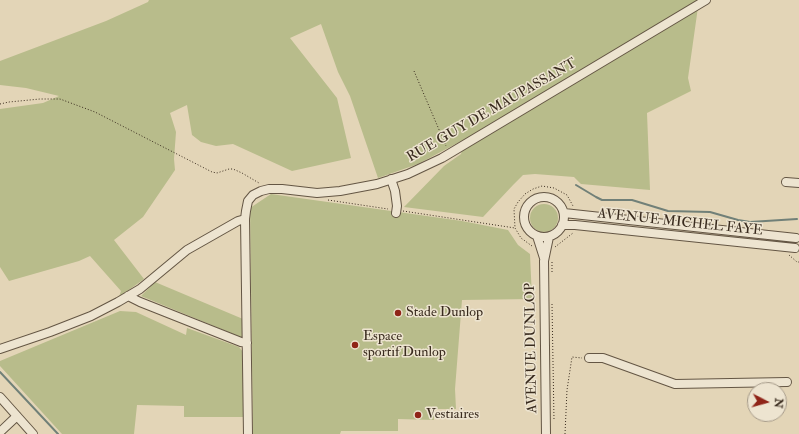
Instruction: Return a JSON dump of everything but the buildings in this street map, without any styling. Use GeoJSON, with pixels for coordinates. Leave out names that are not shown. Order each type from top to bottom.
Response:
{"type":"FeatureCollection","features":[{"type":"Feature","properties":{"kind":"street","name":"RUE GUY DE MAUPASSANT"},"geometry":{"type":"LineString","coordinates":[[245,219],[248,202],[253,195],[261,191],[269,189],[282,189],[317,192],[378,184],[408,174],[442,158],[706,0]]}},
{"type":"Feature","properties":{"kind":"street"},"geometry":{"type":"LineString","coordinates":[[391,179],[395,191],[397,206],[396,213]]}},
{"type":"Feature","properties":{"kind":"street"},"geometry":{"type":"LineString","coordinates":[[786,182],[799,183]]}},
{"type":"Feature","properties":{"kind":"street"},"geometry":{"type":"LineString","coordinates":[[537,198],[550,198],[557,202],[564,213],[562,225],[559,230],[549,237],[537,236],[531,233],[524,221],[526,207],[537,198]]}},
{"type":"Feature","properties":{"kind":"street","name":"AVENUE MICHEL FAYE"},"geometry":{"type":"LineString","coordinates":[[564,213],[798,237]]}},
{"type":"Feature","properties":{"kind":"street"},"geometry":{"type":"LineString","coordinates":[[0,349],[91,316],[140,289],[187,250],[238,220],[245,219],[248,434]]}},
{"type":"Feature","properties":{"kind":"street","name":"AVENUE MICHEL FAYE"},"geometry":{"type":"LineString","coordinates":[[562,225],[575,225],[797,250]]}},
{"type":"Feature","properties":{"kind":"street","name":"AVENUE DUNLOP"},"geometry":{"type":"LineString","coordinates":[[537,236],[544,261]]}},
{"type":"Feature","properties":{"kind":"street","name":"AVENUE DUNLOP"},"geometry":{"type":"LineString","coordinates":[[546,434],[544,261],[549,237]]}},
{"type":"Feature","properties":{"kind":"street"},"geometry":{"type":"LineString","coordinates":[[797,250],[794,245],[798,237]]}},
{"type":"Feature","properties":{"kind":"street"},"geometry":{"type":"LineString","coordinates":[[128,296],[241,342],[247,343]]}},
{"type":"Feature","properties":{"kind":"street"},"geometry":{"type":"LineString","coordinates":[[589,358],[604,358],[675,384],[747,383]]}},
{"type":"Feature","properties":{"kind":"street"},"geometry":{"type":"LineString","coordinates":[[0,397],[33,434]]}},
{"type":"Feature","properties":{"kind":"street"},"geometry":{"type":"LineString","coordinates":[[0,432],[17,416]]}},
{"type":"Feature","properties":{"kind":"path"},"geometry":{"type":"LineString","coordinates":[[414,71],[449,154]]}},
{"type":"Feature","properties":{"kind":"path"},"geometry":{"type":"LineString","coordinates":[[0,104],[40,99],[60,100],[95,112],[212,172],[217,173],[233,169],[269,189]]}},
{"type":"Feature","properties":{"kind":"path"},"geometry":{"type":"LineString","coordinates":[[515,228],[514,209],[518,202],[525,194],[542,186],[554,188],[567,195],[574,206],[576,215]]}},
{"type":"Feature","properties":{"kind":"path"},"geometry":{"type":"LineString","coordinates":[[552,256],[552,276]]}},
{"type":"Feature","properties":{"kind":"path"},"geometry":{"type":"LineString","coordinates":[[552,298],[554,419]]}},
{"type":"Feature","properties":{"kind":"path"},"geometry":{"type":"LineString","coordinates":[[565,434],[567,390],[572,357],[589,358]]}},
{"type":"Feature","properties":{"kind":"green space"},"geometry":{"type":"Polygon","coordinates":[[[149,0],[699,0],[688,78],[691,91],[647,113],[650,190],[581,184],[574,177],[535,174],[523,175],[483,217],[404,207],[444,166],[461,154],[465,139],[418,164],[378,178],[350,96],[338,72],[321,24],[290,38],[337,98],[351,158],[292,171],[233,144],[216,146],[201,142],[192,135],[187,105],[170,113],[176,132],[174,159],[175,170],[143,217],[114,240],[144,279],[119,297],[121,291],[90,256],[79,261],[9,281],[0,267],[0,109],[43,103],[59,96],[26,88],[0,85],[0,61],[106,21],[148,2],[149,0]]]}},
{"type":"Feature","properties":{"kind":"green space","name":"Espace sportif Dunlop"},"geometry":{"type":"Polygon","coordinates":[[[271,194],[462,221],[508,230],[518,245],[530,254],[532,299],[462,300],[455,389],[456,409],[434,409],[434,420],[398,419],[398,431],[341,431],[340,434],[253,434],[250,208],[271,194]]]}},
{"type":"Feature","properties":{"kind":"green space"},"geometry":{"type":"Polygon","coordinates":[[[544,204],[550,205],[554,208],[557,212],[557,224],[554,228],[550,231],[544,232],[538,231],[534,228],[531,224],[530,218],[531,212],[534,208],[538,205],[544,204]]]}},
{"type":"Feature","properties":{"kind":"green space"},"geometry":{"type":"Polygon","coordinates":[[[155,282],[243,319],[243,338],[141,296],[155,282]]]}},
{"type":"Feature","properties":{"kind":"green space"},"geometry":{"type":"Polygon","coordinates":[[[120,311],[136,312],[186,335],[187,328],[239,347],[243,352],[243,417],[184,417],[184,406],[137,405],[134,434],[62,434],[0,366],[0,361],[120,311]]]}},
{"type":"Feature","properties":{"kind":"waterway"},"geometry":{"type":"LineString","coordinates":[[576,185],[602,200],[632,200],[668,211],[710,212],[750,222],[797,219]]}},
{"type":"Feature","properties":{"kind":"waterway"},"geometry":{"type":"LineString","coordinates":[[0,372],[58,434]]}},
{"type":"Feature","properties":{"kind":"place","name":"Stade Dunlop"},"geometry":{"type":"Point","coordinates":[398,313]}},
{"type":"Feature","properties":{"kind":"place","name":"Espace sportif Dunlop"},"geometry":{"type":"Point","coordinates":[355,345]}},
{"type":"Feature","properties":{"kind":"place","name":"Vestiaires"},"geometry":{"type":"Point","coordinates":[418,415]}}]}
